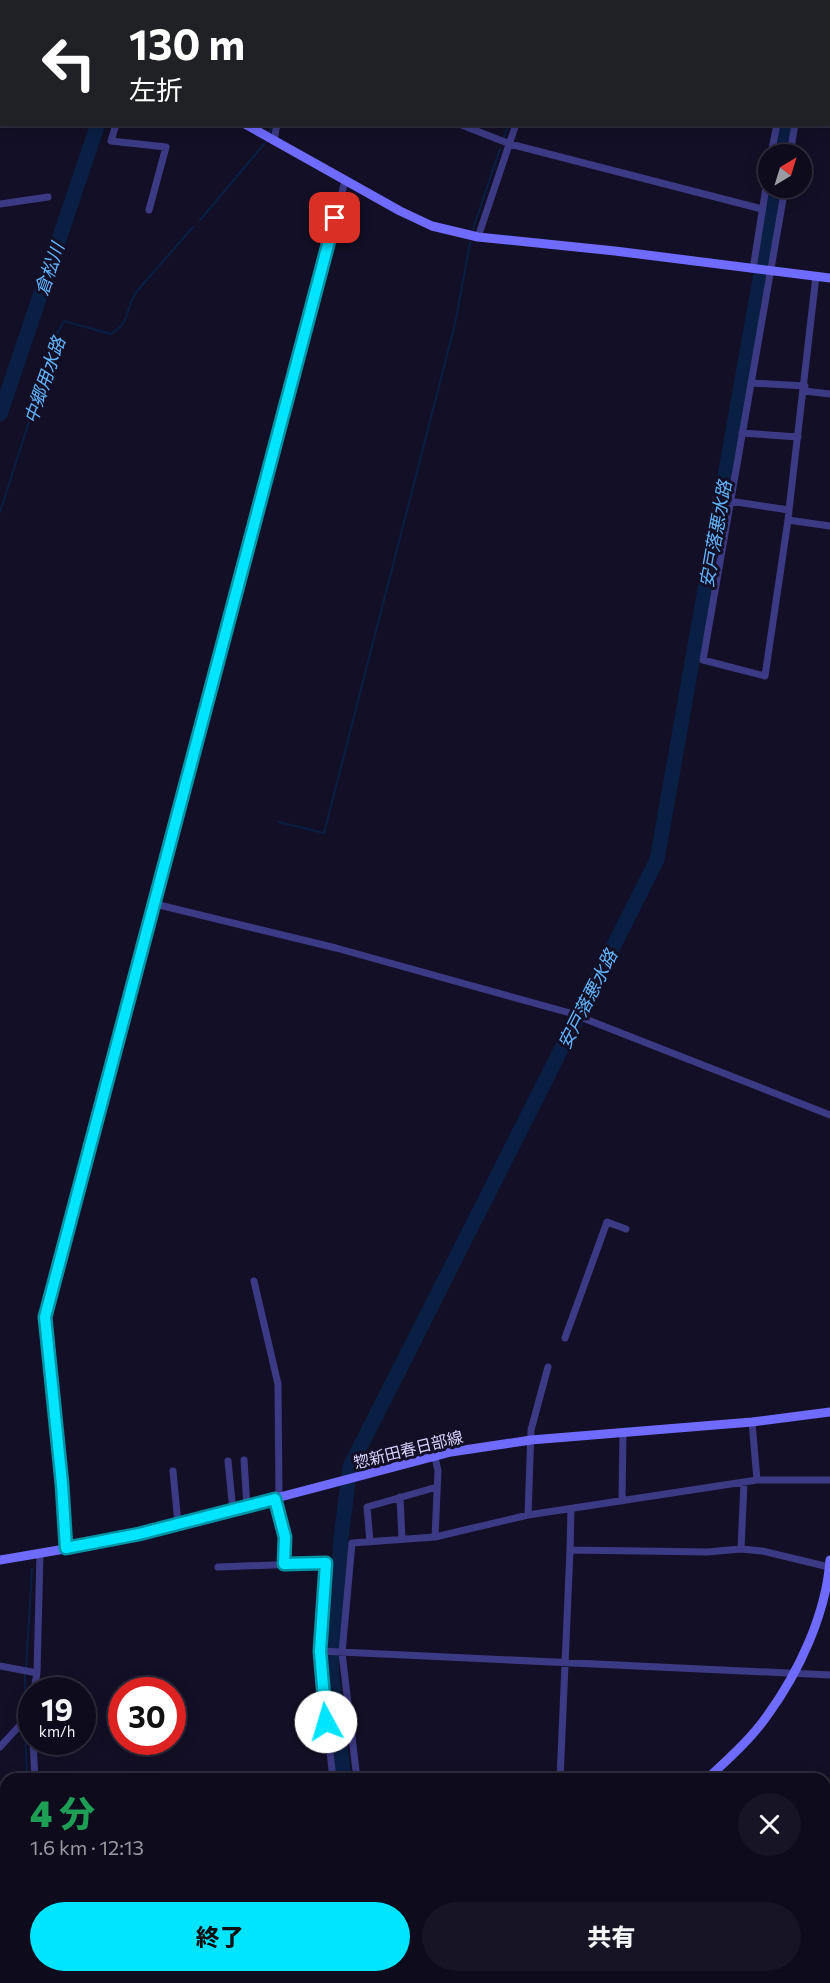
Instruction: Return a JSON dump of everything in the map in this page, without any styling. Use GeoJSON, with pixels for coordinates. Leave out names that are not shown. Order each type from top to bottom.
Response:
{"type":"FeatureCollection","features":[{"type":"Feature","properties":{"kind":"street"},"geometry":{"type":"LineString","coordinates":[[115,126],[111,141],[166,147],[149,210]]}},
{"type":"Feature","properties":{"kind":"street"},"geometry":{"type":"LineString","coordinates":[[248,126],[400,211],[432,226],[478,237],[615,251],[830,278]]}},
{"type":"Feature","properties":{"kind":"street"},"geometry":{"type":"LineString","coordinates":[[274,141],[277,126]]}},
{"type":"Feature","properties":{"kind":"street"},"geometry":{"type":"LineString","coordinates":[[464,126],[510,144],[762,209]]}},
{"type":"Feature","properties":{"kind":"street"},"geometry":{"type":"LineString","coordinates":[[478,237],[515,126]]}},
{"type":"Feature","properties":{"kind":"street"},"geometry":{"type":"LineString","coordinates":[[773,144],[777,126]]}},
{"type":"Feature","properties":{"kind":"street"},"geometry":{"type":"LineString","coordinates":[[792,144],[795,126]]}},
{"type":"Feature","properties":{"kind":"street"},"geometry":{"type":"LineString","coordinates":[[66,1548],[62,1484],[45,1317],[345,181]]}},
{"type":"Feature","properties":{"kind":"street"},"geometry":{"type":"LineString","coordinates":[[0,204],[48,197]]}},
{"type":"Feature","properties":{"kind":"street"},"geometry":{"type":"LineString","coordinates":[[754,269],[764,198]]}},
{"type":"Feature","properties":{"kind":"street"},"geometry":{"type":"LineString","coordinates":[[782,198],[704,660],[765,676],[788,520],[816,276]]}},
{"type":"Feature","properties":{"kind":"street"},"geometry":{"type":"LineString","coordinates":[[751,383],[830,394]]}},
{"type":"Feature","properties":{"kind":"street"},"geometry":{"type":"LineString","coordinates":[[742,433],[798,437]]}},
{"type":"Feature","properties":{"kind":"street"},"geometry":{"type":"LineString","coordinates":[[716,499],[789,510]]}},
{"type":"Feature","properties":{"kind":"street"},"geometry":{"type":"LineString","coordinates":[[788,520],[830,526]]}},
{"type":"Feature","properties":{"kind":"street"},"geometry":{"type":"LineString","coordinates":[[155,904],[336,948],[570,1012],[830,1115]]}},
{"type":"Feature","properties":{"kind":"street"},"geometry":{"type":"LineString","coordinates":[[565,1338],[607,1222],[626,1229]]}},
{"type":"Feature","properties":{"kind":"street"},"geometry":{"type":"LineString","coordinates":[[254,1281],[278,1384],[277,1499],[285,1537],[284,1564]]}},
{"type":"Feature","properties":{"kind":"street"},"geometry":{"type":"LineString","coordinates":[[528,1515],[531,1430],[548,1367]]}},
{"type":"Feature","properties":{"kind":"street","name":"惣新田春日部線"},"geometry":{"type":"LineString","coordinates":[[0,1560],[66,1548],[233,1511],[451,1452],[531,1440],[752,1422],[830,1412]]}},
{"type":"Feature","properties":{"kind":"street"},"geometry":{"type":"LineString","coordinates":[[752,1422],[757,1480]]}},
{"type":"Feature","properties":{"kind":"street"},"geometry":{"type":"LineString","coordinates":[[622,1501],[623,1432]]}},
{"type":"Feature","properties":{"kind":"street"},"geometry":{"type":"LineString","coordinates":[[435,1457],[438,1471],[435,1537]]}},
{"type":"Feature","properties":{"kind":"street"},"geometry":{"type":"LineString","coordinates":[[244,1460],[247,1507]]}},
{"type":"Feature","properties":{"kind":"street"},"geometry":{"type":"LineString","coordinates":[[228,1461],[233,1511]]}},
{"type":"Feature","properties":{"kind":"street"},"geometry":{"type":"LineString","coordinates":[[173,1471],[178,1524]]}},
{"type":"Feature","properties":{"kind":"street"},"geometry":{"type":"LineString","coordinates":[[356,1773],[342,1653],[352,1543],[435,1537],[528,1515],[757,1480],[830,1480]]}},
{"type":"Feature","properties":{"kind":"street"},"geometry":{"type":"LineString","coordinates":[[741,1549],[744,1483]]}},
{"type":"Feature","properties":{"kind":"street"},"geometry":{"type":"LineString","coordinates":[[370,1542],[368,1507],[437,1487]]}},
{"type":"Feature","properties":{"kind":"street"},"geometry":{"type":"LineString","coordinates":[[400,1497],[402,1539]]}},
{"type":"Feature","properties":{"kind":"street"},"geometry":{"type":"LineString","coordinates":[[560,1773],[571,1509]]}},
{"type":"Feature","properties":{"kind":"street"},"geometry":{"type":"LineString","coordinates":[[570,1550],[707,1552],[741,1549],[762,1551],[829,1567]]}},
{"type":"Feature","properties":{"kind":"street"},"geometry":{"type":"LineString","coordinates":[[37,1677],[40,1553]]}},
{"type":"Feature","properties":{"kind":"street"},"geometry":{"type":"LineString","coordinates":[[713,1773],[740,1748],[767,1715],[792,1673],[808,1641],[822,1602],[830,1560]]}},
{"type":"Feature","properties":{"kind":"street"},"geometry":{"type":"LineString","coordinates":[[218,1567],[326,1563],[320,1651],[332,1773]]}},
{"type":"Feature","properties":{"kind":"street"},"geometry":{"type":"LineString","coordinates":[[320,1651],[830,1675]]}},
{"type":"Feature","properties":{"kind":"street"},"geometry":{"type":"LineString","coordinates":[[0,1666],[38,1673]]}},
{"type":"Feature","properties":{"kind":"street"},"geometry":{"type":"LineString","coordinates":[[0,1747],[18,1726]]}},
{"type":"Feature","properties":{"kind":"street"},"geometry":{"type":"LineString","coordinates":[[34,1755],[35,1773]]}},
{"type":"Feature","properties":{"kind":"waterway","name":"倉松川"},"geometry":{"type":"LineString","coordinates":[[0,414],[97,126]]}},
{"type":"Feature","properties":{"kind":"waterway","name":"中郷用水路"},"geometry":{"type":"LineString","coordinates":[[270,132],[272,126]]}},
{"type":"Feature","properties":{"kind":"waterway"},"geometry":{"type":"LineString","coordinates":[[503,139],[508,126]]}},
{"type":"Feature","properties":{"kind":"waterway","name":"安戸落悪水路"},"geometry":{"type":"LineString","coordinates":[[784,144],[787,126]]}},
{"type":"Feature","properties":{"kind":"waterway","name":"中郷用水路"},"geometry":{"type":"LineString","coordinates":[[200,220],[265,143]]}},
{"type":"Feature","properties":{"kind":"waterway"},"geometry":{"type":"LineString","coordinates":[[473,229],[500,149]]}},
{"type":"Feature","properties":{"kind":"waterway","name":"安戸落悪水路"},"geometry":{"type":"LineString","coordinates":[[343,1773],[331,1667],[341,1538],[350,1467],[657,860],[774,198]]}},
{"type":"Feature","properties":{"kind":"waterway","name":"中郷用水路"},"geometry":{"type":"LineString","coordinates":[[0,512],[58,332],[64,321],[111,334],[118,329],[125,320],[137,291],[193,227]]}},
{"type":"Feature","properties":{"kind":"waterway"},"geometry":{"type":"LineString","coordinates":[[279,822],[324,833],[455,324],[470,243]]}},
{"type":"Feature","properties":{"kind":"waterway"},"geometry":{"type":"LineString","coordinates":[[26,1668],[32,1569]]}},
{"type":"Feature","properties":{"kind":"waterway"},"geometry":{"type":"LineString","coordinates":[[26,1755],[27,1773]]}},
{"type":"Feature","properties":{"kind":"route"},"geometry":{"type":"LineString","coordinates":[[326,1722],[320,1651],[326,1563],[284,1564],[285,1537],[275,1499],[139,1534],[66,1548],[62,1484],[45,1317],[335,218]]}}]}
